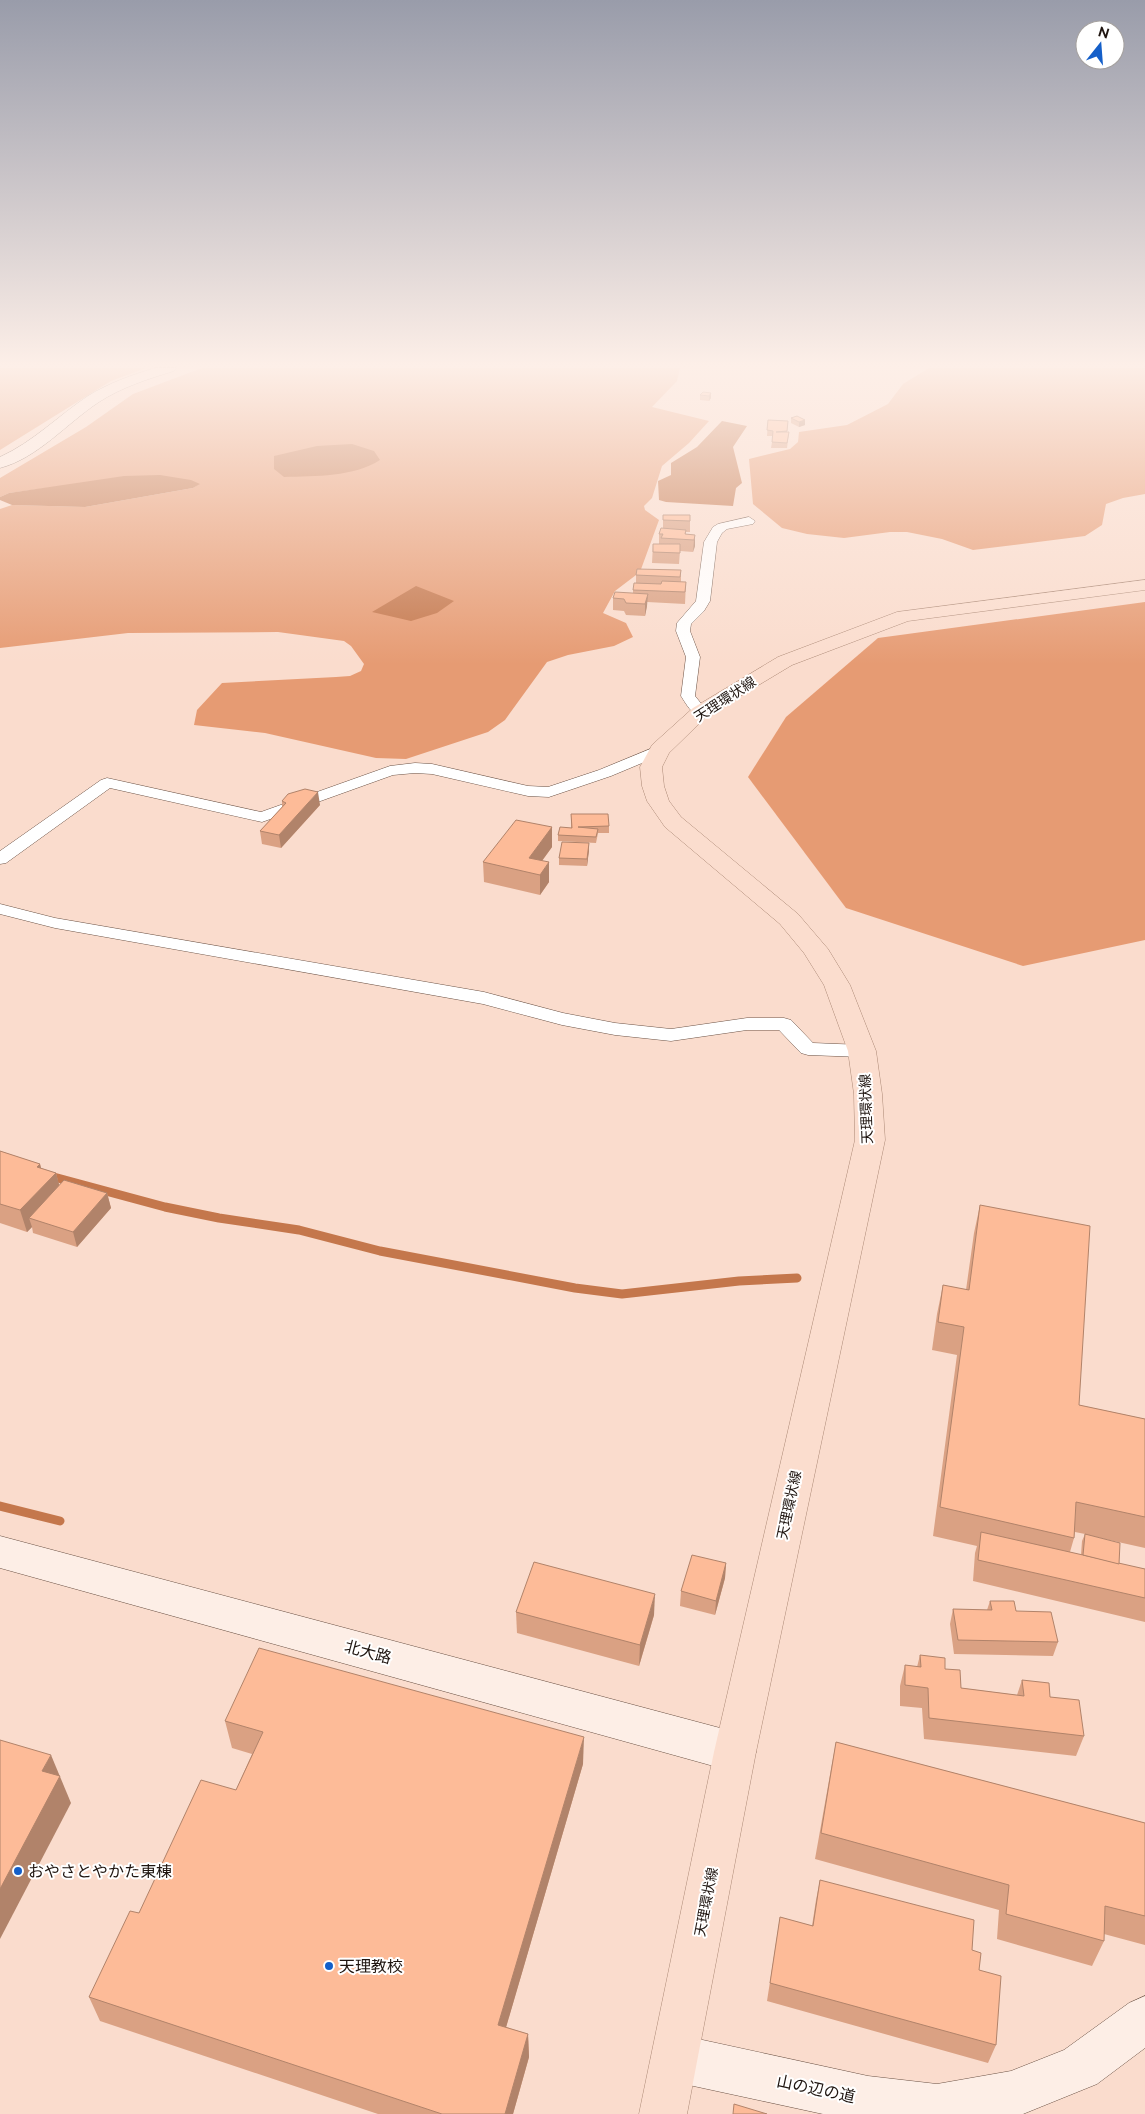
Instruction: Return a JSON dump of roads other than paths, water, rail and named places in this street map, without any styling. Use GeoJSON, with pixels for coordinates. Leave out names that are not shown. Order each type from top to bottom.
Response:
{"type":"FeatureCollection","features":[{"type":"Feature","properties":{"kind":"main road","name":"天理環状線"},"geometry":{"type":"LineString","coordinates":[[663,2114],[735,1752],[870,1140],[868,1094],[862,1051],[837,985],[815,949],[789,919],[673,822],[658,801],[653,786],[652,767],[660,750],[700,712],[785,661],[904,616],[1145,585]]}},
{"type":"Feature","properties":{"kind":"street"},"geometry":{"type":"LineString","coordinates":[[700,712],[688,696],[694,657],[683,631],[684,623],[700,608],[703,601],[710,540],[716,531],[724,525],[749,521]]}},
{"type":"Feature","properties":{"kind":"street"},"geometry":{"type":"LineString","coordinates":[[0,858],[107,783],[262,816],[390,771],[415,768],[432,769],[528,791],[549,792],[605,773],[660,750]]}},
{"type":"Feature","properties":{"kind":"street"},"geometry":{"type":"LineString","coordinates":[[0,909],[54,923],[484,998],[562,1019],[615,1029],[670,1035],[747,1024],[784,1024],[808,1049],[862,1051]]}},
{"type":"Feature","properties":{"kind":"street","name":"北大路"},"geometry":{"type":"LineString","coordinates":[[0,1552],[735,1752]]}},
{"type":"Feature","properties":{"kind":"street","name":"山の辺の道"},"geometry":{"type":"LineString","coordinates":[[675,2058],[868,2100],[937,2108],[1011,2095],[1080,2067],[1145,2018]]}},
{"type":"Feature","properties":{"kind":"waterway"},"geometry":{"type":"LineString","coordinates":[[50,1176],[165,1207],[219,1218],[299,1230],[380,1251],[575,1288],[622,1294],[739,1281],[797,1278]]}},
{"type":"Feature","properties":{"kind":"waterway"},"geometry":{"type":"LineString","coordinates":[[0,1506],[60,1521]]}},
{"type":"Feature","properties":{"kind":"place","name":"おやさとやかた東棟"},"geometry":{"type":"Point","coordinates":[18,1871]}},
{"type":"Feature","properties":{"kind":"place","name":"天理教校"},"geometry":{"type":"Point","coordinates":[329,1966]}}]}
